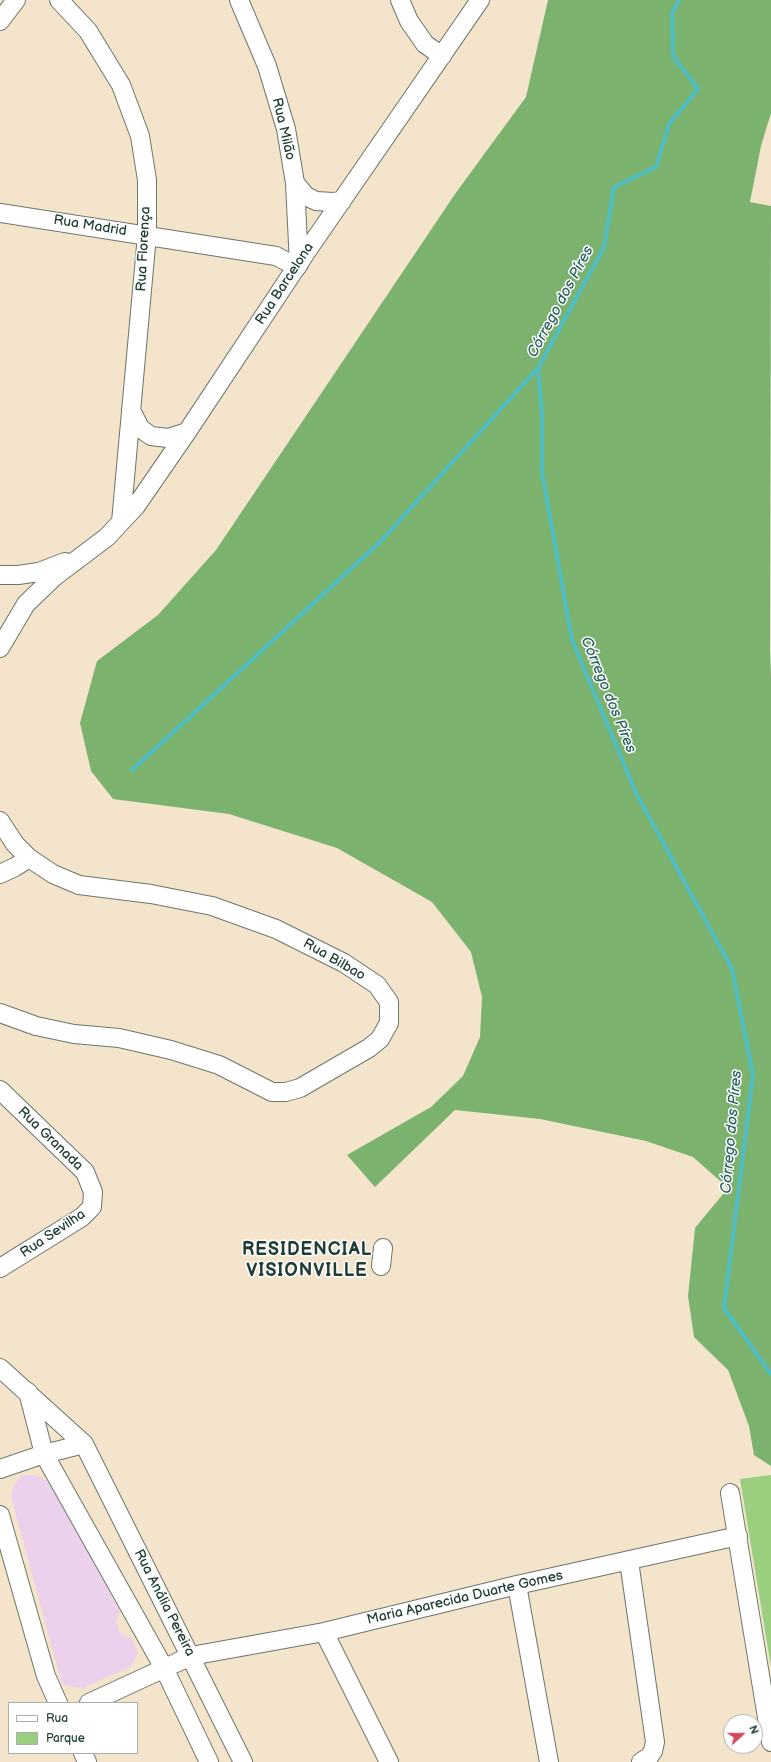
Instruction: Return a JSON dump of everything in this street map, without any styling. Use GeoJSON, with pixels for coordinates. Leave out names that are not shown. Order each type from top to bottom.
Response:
{"type":"FeatureCollection","features":[{"type":"Feature","properties":{"kind":"street"},"geometry":{"type":"LineString","coordinates":[[0,21],[16,0]]}},
{"type":"Feature","properties":{"kind":"street","name":"Rua Florença"},"geometry":{"type":"LineString","coordinates":[[59,0],[88,30],[121,85],[140,136],[147,180],[147,235],[121,522]]}},
{"type":"Feature","properties":{"kind":"street","name":"Rua Milão"},"geometry":{"type":"LineString","coordinates":[[238,0],[267,66],[286,128],[295,183],[298,266]]}},
{"type":"Feature","properties":{"kind":"street"},"geometry":{"type":"LineString","coordinates":[[400,0],[409,21],[425,44],[442,56]]}},
{"type":"Feature","properties":{"kind":"street","name":"Rua Barcelona"},"geometry":{"type":"LineString","coordinates":[[79,557],[107,537],[136,506],[480,0]]}},
{"type":"Feature","properties":{"kind":"street"},"geometry":{"type":"LineString","coordinates":[[295,183],[306,196],[316,200],[332,202],[342,201]]}},
{"type":"Feature","properties":{"kind":"street","name":"Rua Madrid"},"geometry":{"type":"LineString","coordinates":[[0,213],[276,256],[298,266]]}},
{"type":"Feature","properties":{"kind":"street"},"geometry":{"type":"LineString","coordinates":[[131,410],[140,428],[150,436],[168,438],[187,432]]}},
{"type":"Feature","properties":{"kind":"street"},"geometry":{"type":"LineString","coordinates":[[0,575],[18,575],[39,572],[79,557]]}},
{"type":"Feature","properties":{"kind":"street"},"geometry":{"type":"LineString","coordinates":[[0,648],[26,604],[54,577],[79,557]]}},
{"type":"Feature","properties":{"kind":"street"},"geometry":{"type":"LineString","coordinates":[[18,575],[23,586],[26,604]]}},
{"type":"Feature","properties":{"kind":"street","name":"Rua Bilbao"},"geometry":{"type":"LineString","coordinates":[[0,822],[15,844],[29,858],[54,874],[79,885],[150,894],[212,906],[276,929],[344,963],[377,985],[389,1002],[388,1022],[380,1039],[369,1048],[300,1088],[286,1092],[272,1092],[219,1065],[171,1050],[120,1038],[74,1034],[36,1026],[3,1016]]}},
{"type":"Feature","properties":{"kind":"street"},"geometry":{"type":"LineString","coordinates":[[0,874],[15,868],[29,858]]}},
{"type":"Feature","properties":{"kind":"street","name":"Rua Granada"},"geometry":{"type":"LineString","coordinates":[[0,1090],[85,1172],[93,1192]]}},
{"type":"Feature","properties":{"kind":"street","name":"Rua Sevilha"},"geometry":{"type":"LineString","coordinates":[[0,1268],[82,1217],[92,1207],[93,1192]]}},
{"type":"Feature","properties":{"kind":"street"},"geometry":{"type":"LineString","coordinates":[[382,1266],[383,1248]]}},
{"type":"Feature","properties":{"kind":"street"},"geometry":{"type":"LineString","coordinates":[[0,1368],[84,1444]]}},
{"type":"Feature","properties":{"kind":"street"},"geometry":{"type":"LineString","coordinates":[[27,1392],[44,1454],[164,1668],[209,1762]]}},
{"type":"Feature","properties":{"kind":"street"},"geometry":{"type":"LineString","coordinates":[[0,1469],[44,1454],[84,1444]]}},
{"type":"Feature","properties":{"kind":"street","name":"Rua Anália Pereira"},"geometry":{"type":"LineString","coordinates":[[84,1444],[243,1762]]}},
{"type":"Feature","properties":{"kind":"street"},"geometry":{"type":"LineString","coordinates":[[730,1493],[771,1742]]}},
{"type":"Feature","properties":{"kind":"street"},"geometry":{"type":"LineString","coordinates":[[0,1515],[46,1676],[58,1702]]}},
{"type":"Feature","properties":{"kind":"street","name":"Maria Aparecida Duarte Gomes"},"geometry":{"type":"LineString","coordinates":[[91,1702],[191,1656],[324,1632],[517,1585],[738,1536]]}},
{"type":"Feature","properties":{"kind":"street"},"geometry":{"type":"LineString","coordinates":[[629,1560],[655,1742],[654,1751],[645,1759]]}},
{"type":"Feature","properties":{"kind":"street"},"geometry":{"type":"LineString","coordinates":[[517,1585],[549,1762]]}},
{"type":"Feature","properties":{"kind":"street"},"geometry":{"type":"LineString","coordinates":[[324,1632],[389,1762]]}},
{"type":"Feature","properties":{"kind":"shaded area"},"geometry":{"type":"Polygon","coordinates":[[[21,1475],[36,1475],[51,1483],[120,1612],[116,1622],[120,1633],[132,1639],[138,1653],[131,1666],[82,1689],[62,1684],[11,1497],[13,1487],[21,1475]]]}},
{"type":"Feature","properties":{"kind":"green space"},"geometry":{"type":"Polygon","coordinates":[[[548,0],[771,0],[771,113],[761,146],[750,202],[771,206],[771,1466],[754,1455],[749,1426],[728,1370],[694,1337],[688,1296],[695,1228],[728,1188],[693,1157],[646,1141],[540,1119],[455,1110],[375,1187],[347,1155],[431,1107],[463,1076],[480,1037],[482,997],[471,952],[432,902],[337,848],[229,814],[113,799],[91,771],[80,723],[97,661],[158,615],[216,550],[455,194],[526,97],[548,0]]]}},
{"type":"Feature","properties":{"kind":"green space"},"geometry":{"type":"Polygon","coordinates":[[[771,1475],[771,1667],[740,1479],[771,1475]]]}},
{"type":"Feature","properties":{"kind":"waterway","name":"Córrego dos Píres"},"geometry":{"type":"LineString","coordinates":[[679,0],[672,13],[673,56],[698,89],[669,124],[656,167],[614,187],[604,247],[538,368],[542,414],[542,472],[572,640],[636,793],[732,969],[753,1075],[724,1308],[771,1374]]}},
{"type":"Feature","properties":{"kind":"waterway"},"geometry":{"type":"LineString","coordinates":[[132,770],[380,542],[538,368]]}},
{"type":"Feature","properties":{"kind":"district","name":"RESIDENCIAL VISIONVILLE"},"geometry":{"type":"Point","coordinates":[307,1260]}}]}
